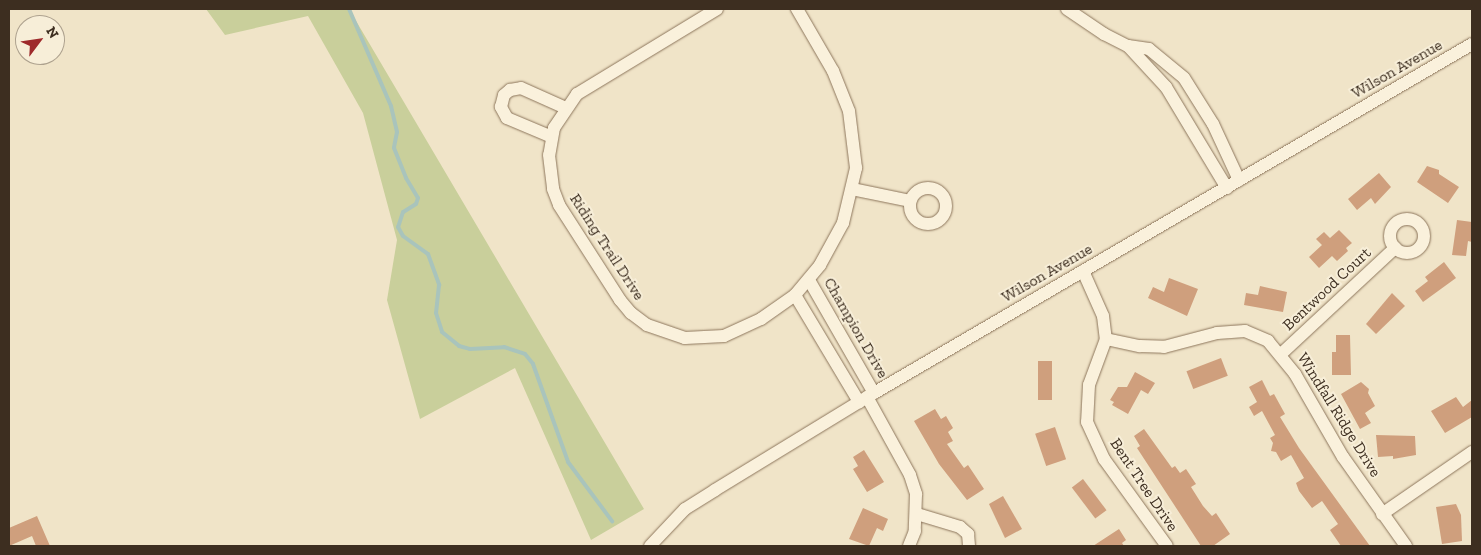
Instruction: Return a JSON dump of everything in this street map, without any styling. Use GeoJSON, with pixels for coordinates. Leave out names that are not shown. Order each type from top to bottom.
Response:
{"type":"FeatureCollection","features":[{"type":"Feature","properties":{"kind":"street","name":"Riding Trail Drive"},"geometry":{"type":"LineString","coordinates":[[716,9],[593,83],[566,108],[552,137],[550,171],[559,205],[620,300],[631,314],[647,325],[685,338],[724,336],[761,318],[795,295]]}},
{"type":"Feature","properties":{"kind":"street","name":"Champion Drive"},"geometry":{"type":"LineString","coordinates":[[795,295],[809,280],[843,223],[852,189],[856,160],[849,111],[833,71],[797,9]]}},
{"type":"Feature","properties":{"kind":"street"},"geometry":{"type":"LineString","coordinates":[[1067,9],[1083,22],[1128,46],[1166,87],[1227,188]]}},
{"type":"Feature","properties":{"kind":"street","name":"Wilson Avenue"},"geometry":{"type":"LineString","coordinates":[[650,546],[685,508],[867,397],[1472,44]]}},
{"type":"Feature","properties":{"kind":"street"},"geometry":{"type":"LineString","coordinates":[[1128,46],[1149,49],[1184,78],[1213,124],[1239,180]]}},
{"type":"Feature","properties":{"kind":"street"},"geometry":{"type":"LineString","coordinates":[[552,137],[507,118],[501,107],[504,95],[510,90],[521,88],[566,108]]}},
{"type":"Feature","properties":{"kind":"street"},"geometry":{"type":"LineString","coordinates":[[852,189],[910,201]]}},
{"type":"Feature","properties":{"kind":"street","name":"Bentwood Court"},"geometry":{"type":"LineString","coordinates":[[1281,354],[1395,248]]}},
{"type":"Feature","properties":{"kind":"street","name":"Bent Tree Drive"},"geometry":{"type":"LineString","coordinates":[[1083,272],[1103,316],[1106,339],[1089,386],[1087,422],[1104,459],[1167,546]]}},
{"type":"Feature","properties":{"kind":"street","name":"Champion Drive"},"geometry":{"type":"LineString","coordinates":[[809,280],[867,397]]}},
{"type":"Feature","properties":{"kind":"street"},"geometry":{"type":"LineString","coordinates":[[795,295],[867,397],[910,475],[916,494],[918,514],[911,546]]}},
{"type":"Feature","properties":{"kind":"street","name":"Windfall Ridge Drive"},"geometry":{"type":"LineString","coordinates":[[1106,339],[1140,346],[1164,347],[1217,333],[1246,331],[1268,341],[1281,354],[1343,457],[1406,546]]}},
{"type":"Feature","properties":{"kind":"street"},"geometry":{"type":"LineString","coordinates":[[1382,514],[1472,452]]}},
{"type":"Feature","properties":{"kind":"street"},"geometry":{"type":"LineString","coordinates":[[918,514],[960,527],[968,534],[968,546]]}},
{"type":"Feature","properties":{"kind":"green space"},"geometry":{"type":"Polygon","coordinates":[[[206,9],[349,9],[644,509],[591,540],[515,368],[420,419],[387,300],[397,240],[363,113],[308,16],[225,35],[206,9]]]}},
{"type":"Feature","properties":{"kind":"building"},"geometry":{"type":"Polygon","coordinates":[[[1427,166],[1439,170],[1439,174],[1459,187],[1448,203],[1417,182],[1427,166]]]}},
{"type":"Feature","properties":{"kind":"building"},"geometry":{"type":"Polygon","coordinates":[[[1379,173],[1391,187],[1375,204],[1371,198],[1357,210],[1348,199],[1379,173]]]}},
{"type":"Feature","properties":{"kind":"building"},"geometry":{"type":"Polygon","coordinates":[[[1457,220],[1472,222],[1472,242],[1468,241],[1466,256],[1452,255],[1457,220]]]}},
{"type":"Feature","properties":{"kind":"building"},"geometry":{"type":"Polygon","coordinates":[[[1339,230],[1352,243],[1346,248],[1348,251],[1337,261],[1332,256],[1319,268],[1309,257],[1322,245],[1316,239],[1324,232],[1330,238],[1339,230]]]}},
{"type":"Feature","properties":{"kind":"building"},"geometry":{"type":"Polygon","coordinates":[[[1444,262],[1456,278],[1423,302],[1415,291],[1428,281],[1425,277],[1444,262]]]}},
{"type":"Feature","properties":{"kind":"building"},"geometry":{"type":"Polygon","coordinates":[[[1169,278],[1198,289],[1187,316],[1148,298],[1153,287],[1164,292],[1169,278]]]}},
{"type":"Feature","properties":{"kind":"building"},"geometry":{"type":"Polygon","coordinates":[[[1260,286],[1287,292],[1283,312],[1244,305],[1246,293],[1258,295],[1260,286]]]}},
{"type":"Feature","properties":{"kind":"building"},"geometry":{"type":"Polygon","coordinates":[[[1392,293],[1405,306],[1376,334],[1366,324],[1392,293]]]}},
{"type":"Feature","properties":{"kind":"building"},"geometry":{"type":"Polygon","coordinates":[[[1336,335],[1350,335],[1351,375],[1332,375],[1332,352],[1336,352],[1336,335]]]}},
{"type":"Feature","properties":{"kind":"building"},"geometry":{"type":"Polygon","coordinates":[[[1221,358],[1228,376],[1193,389],[1186,371],[1221,358]]]}},
{"type":"Feature","properties":{"kind":"building"},"geometry":{"type":"Polygon","coordinates":[[[1038,361],[1052,361],[1052,400],[1038,400],[1038,361]]]}},
{"type":"Feature","properties":{"kind":"building"},"geometry":{"type":"Polygon","coordinates":[[[1135,372],[1155,383],[1148,394],[1141,390],[1128,414],[1112,405],[1114,402],[1110,400],[1118,387],[1127,387],[1135,372]]]}},
{"type":"Feature","properties":{"kind":"building"},"geometry":{"type":"Polygon","coordinates":[[[1262,380],[1270,396],[1274,394],[1285,414],[1280,417],[1299,448],[1370,546],[1341,546],[1330,530],[1338,524],[1322,501],[1312,508],[1299,491],[1296,483],[1304,478],[1291,455],[1281,461],[1276,452],[1271,451],[1273,443],[1270,438],[1275,435],[1262,411],[1254,416],[1249,407],[1257,402],[1249,387],[1262,380]]]}},
{"type":"Feature","properties":{"kind":"building"},"geometry":{"type":"Polygon","coordinates":[[[1361,382],[1369,389],[1368,393],[1375,406],[1365,413],[1371,423],[1360,429],[1341,394],[1361,382]]]}},
{"type":"Feature","properties":{"kind":"building"},"geometry":{"type":"Polygon","coordinates":[[[1456,397],[1463,407],[1472,400],[1472,417],[1445,433],[1431,411],[1456,397]]]}},
{"type":"Feature","properties":{"kind":"building"},"geometry":{"type":"Polygon","coordinates":[[[935,409],[941,419],[946,416],[953,428],[948,432],[953,441],[947,444],[964,468],[968,465],[984,489],[967,500],[939,464],[914,421],[935,409]]]}},
{"type":"Feature","properties":{"kind":"building"},"geometry":{"type":"Polygon","coordinates":[[[1055,427],[1066,459],[1046,466],[1035,434],[1055,427]]]}},
{"type":"Feature","properties":{"kind":"building"},"geometry":{"type":"Polygon","coordinates":[[[1144,429],[1172,468],[1175,466],[1180,473],[1186,469],[1196,484],[1191,487],[1203,506],[1212,516],[1216,513],[1230,534],[1213,546],[1201,546],[1137,448],[1140,446],[1134,436],[1144,429]]]}},
{"type":"Feature","properties":{"kind":"building"},"geometry":{"type":"Polygon","coordinates":[[[1376,435],[1415,436],[1416,455],[1393,459],[1393,456],[1378,457],[1376,435]]]}},
{"type":"Feature","properties":{"kind":"building"},"geometry":{"type":"Polygon","coordinates":[[[864,450],[884,482],[867,492],[853,469],[858,466],[853,457],[864,450]]]}},
{"type":"Feature","properties":{"kind":"building"},"geometry":{"type":"Polygon","coordinates":[[[1083,479],[1106,510],[1095,519],[1072,487],[1083,479]]]}},
{"type":"Feature","properties":{"kind":"building"},"geometry":{"type":"Polygon","coordinates":[[[1003,496],[1022,529],[1005,538],[989,504],[1003,496]]]}},
{"type":"Feature","properties":{"kind":"building"},"geometry":{"type":"Polygon","coordinates":[[[1456,504],[1461,515],[1462,541],[1442,544],[1436,507],[1456,504]]]}},
{"type":"Feature","properties":{"kind":"building"},"geometry":{"type":"Polygon","coordinates":[[[863,508],[888,519],[883,531],[877,528],[869,546],[849,539],[863,508]]]}},
{"type":"Feature","properties":{"kind":"building"},"geometry":{"type":"Polygon","coordinates":[[[37,516],[50,546],[36,546],[32,536],[9,546],[9,528],[37,516]]]}},
{"type":"Feature","properties":{"kind":"building"},"geometry":{"type":"Polygon","coordinates":[[[1119,529],[1126,540],[1122,543],[1124,546],[1093,546],[1119,529]]]}},
{"type":"Feature","properties":{"kind":"waterway"},"geometry":{"type":"LineString","coordinates":[[349,9],[391,106],[397,132],[394,148],[406,178],[418,198],[416,204],[403,212],[398,227],[403,236],[428,254],[439,285],[436,313],[442,332],[459,346],[470,349],[504,347],[525,354],[533,364],[568,462],[612,521]]}}]}
